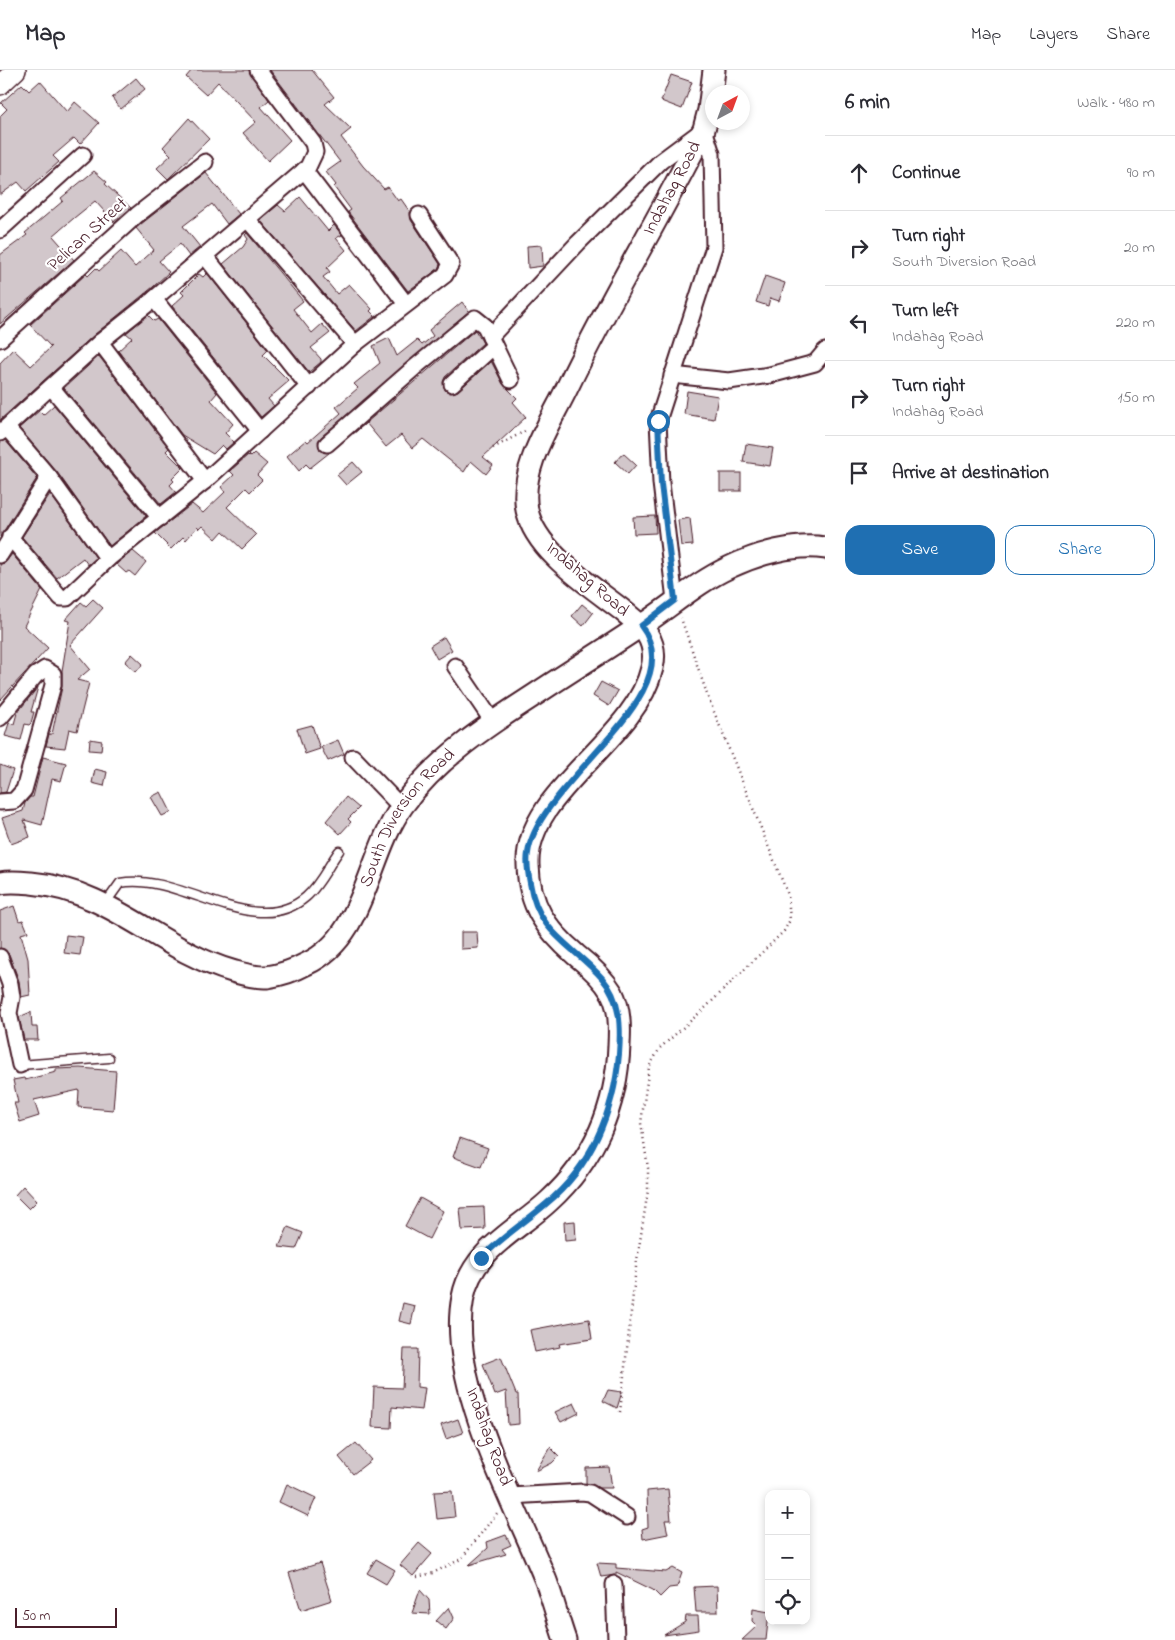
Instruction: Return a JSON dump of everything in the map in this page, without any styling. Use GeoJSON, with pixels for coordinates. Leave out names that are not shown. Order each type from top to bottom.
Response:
{"type":"FeatureCollection","features":[{"type":"Feature","properties":{"kind":"main road","name":"Indahag Road"},"geometry":{"type":"LineString","coordinates":[[565,1640],[547,1585],[480,1422],[467,1375],[461,1326],[463,1297],[470,1274],[481,1258],[499,1240],[546,1204],[582,1166],[596,1142],[611,1105],[618,1070],[620,1043],[619,1014],[614,996],[602,979],[545,925],[531,889],[528,853],[533,834],[542,816],[615,732],[639,699],[652,669],[653,658],[650,639],[641,626],[572,570],[540,539],[526,507],[526,494],[529,475],[536,453],[588,344],[704,129],[710,110],[714,70]]}},
{"type":"Feature","properties":{"kind":"main road","name":"South Diversion Road"},"geometry":{"type":"LineString","coordinates":[[0,884],[9,882],[43,884],[74,892],[105,904],[215,966],[253,976],[267,977],[308,964],[338,942],[355,912],[377,853],[401,807],[433,770],[493,722],[641,626],[700,583],[732,566],[757,557],[785,550],[825,548]]}},
{"type":"Feature","properties":{"kind":"street"},"geometry":{"type":"LineString","coordinates":[[0,85],[16,70]]}},
{"type":"Feature","properties":{"kind":"street"},"geometry":{"type":"LineString","coordinates":[[108,560],[49,477],[4,431],[100,342],[248,220],[304,170],[312,160],[315,152],[312,143],[258,70]]}},
{"type":"Feature","properties":{"kind":"street"},"geometry":{"type":"LineString","coordinates":[[452,384],[492,342],[578,244],[661,161],[704,129],[712,154],[714,247],[660,410],[657,434],[675,600]]}},
{"type":"Feature","properties":{"kind":"street"},"geometry":{"type":"LineString","coordinates":[[0,230],[83,155]]}},
{"type":"Feature","properties":{"kind":"street","name":"Pelican Street"},"geometry":{"type":"LineString","coordinates":[[0,339],[137,215],[204,162]]}},
{"type":"Feature","properties":{"kind":"street"},"geometry":{"type":"LineString","coordinates":[[304,170],[406,304]]}},
{"type":"Feature","properties":{"kind":"street"},"geometry":{"type":"LineString","coordinates":[[10,537],[61,598],[67,598],[108,560],[205,481],[355,344],[445,276],[451,264],[419,215]]}},
{"type":"Feature","properties":{"kind":"street"},"geometry":{"type":"LineString","coordinates":[[248,220],[355,344]]}},
{"type":"Feature","properties":{"kind":"street"},"geometry":{"type":"LineString","coordinates":[[205,256],[309,387]]}},
{"type":"Feature","properties":{"kind":"street"},"geometry":{"type":"LineString","coordinates":[[154,299],[260,431]]}},
{"type":"Feature","properties":{"kind":"street"},"geometry":{"type":"LineString","coordinates":[[327,444],[473,319],[478,319],[483,323],[511,380]]}},
{"type":"Feature","properties":{"kind":"street"},"geometry":{"type":"LineString","coordinates":[[100,342],[205,481]]}},
{"type":"Feature","properties":{"kind":"street"},"geometry":{"type":"LineString","coordinates":[[672,375],[729,380],[762,376],[815,363],[825,351]]}},
{"type":"Feature","properties":{"kind":"street"},"geometry":{"type":"LineString","coordinates":[[52,387],[160,518]]}},
{"type":"Feature","properties":{"kind":"street"},"geometry":{"type":"LineString","coordinates":[[0,555],[49,477]]}},
{"type":"Feature","properties":{"kind":"street"},"geometry":{"type":"LineString","coordinates":[[455,666],[493,722]]}},
{"type":"Feature","properties":{"kind":"street"},"geometry":{"type":"LineString","coordinates":[[0,718],[36,675],[45,669],[53,674],[53,685],[24,790],[7,801]]}},
{"type":"Feature","properties":{"kind":"street"},"geometry":{"type":"LineString","coordinates":[[353,757],[401,807]]}},
{"type":"Feature","properties":{"kind":"street"},"geometry":{"type":"LineString","coordinates":[[0,957],[12,997],[4,1014],[20,1065]]}},
{"type":"Feature","properties":{"kind":"street"},"geometry":{"type":"LineString","coordinates":[[510,1496],[582,1492],[590,1494],[627,1517]]}},
{"type":"Feature","properties":{"kind":"street"},"geometry":{"type":"LineString","coordinates":[[614,1584],[616,1640]]}},
{"type":"Feature","properties":{"kind":"lane"},"geometry":{"type":"LineString","coordinates":[[105,904],[120,883],[133,880],[151,881],[258,913],[274,912],[290,907],[306,898],[317,885],[339,851]]}},
{"type":"Feature","properties":{"kind":"lane"},"geometry":{"type":"LineString","coordinates":[[20,1065],[109,1058]]}},
{"type":"Feature","properties":{"kind":"path"},"geometry":{"type":"LineString","coordinates":[[620,1412],[636,1267],[648,1190],[648,1168],[641,1124],[649,1067],[660,1048],[705,1008],[784,931],[790,920],[791,911],[781,874],[708,696],[675,600]]}},
{"type":"Feature","properties":{"kind":"path"},"geometry":{"type":"LineString","coordinates":[[417,1577],[432,1573],[462,1559],[510,1496]]}},
{"type":"Feature","properties":{"kind":"building"},"geometry":{"type":"Polygon","coordinates":[[[192,70],[249,70],[269,100],[261,107],[290,140],[268,161],[243,133],[256,122],[218,82],[206,95],[186,77],[192,70]]]}},
{"type":"Feature","properties":{"kind":"building"},"geometry":{"type":"Polygon","coordinates":[[[270,70],[312,70],[334,97],[325,104],[351,129],[341,137],[363,166],[384,189],[388,187],[398,201],[401,199],[410,212],[411,220],[440,264],[438,269],[408,291],[348,212],[351,210],[334,187],[336,185],[326,172],[340,162],[270,70]]]}},
{"type":"Feature","properties":{"kind":"building"},"geometry":{"type":"Polygon","coordinates":[[[671,75],[692,82],[682,109],[661,101],[671,75]]]}},
{"type":"Feature","properties":{"kind":"building"},"geometry":{"type":"Polygon","coordinates":[[[136,78],[145,89],[121,109],[112,98],[136,78]]]}},
{"type":"Feature","properties":{"kind":"building"},"geometry":{"type":"Polygon","coordinates":[[[40,81],[67,112],[75,102],[99,123],[80,144],[74,138],[53,156],[59,162],[26,191],[18,182],[0,195],[0,116],[7,109],[1,103],[22,84],[29,91],[40,81]]]}},
{"type":"Feature","properties":{"kind":"building"},"geometry":{"type":"Polygon","coordinates":[[[189,118],[209,139],[168,179],[157,168],[171,155],[163,147],[189,118]]]}},
{"type":"Feature","properties":{"kind":"building"},"geometry":{"type":"Polygon","coordinates":[[[94,171],[131,208],[114,222],[95,201],[53,236],[74,260],[0,324],[0,255],[27,235],[25,233],[63,201],[61,198],[94,171]]]}},
{"type":"Feature","properties":{"kind":"building"},"geometry":{"type":"Polygon","coordinates":[[[206,173],[239,214],[227,224],[212,204],[183,226],[200,247],[189,256],[180,244],[159,261],[169,272],[94,335],[0,420],[0,363],[13,349],[31,366],[51,347],[30,325],[86,274],[88,276],[96,268],[99,271],[121,251],[135,267],[154,250],[136,228],[206,173]]]}},
{"type":"Feature","properties":{"kind":"building"},"geometry":{"type":"Polygon","coordinates":[[[300,197],[328,231],[334,225],[342,235],[336,238],[346,250],[327,268],[330,272],[323,277],[337,294],[349,284],[372,309],[370,311],[375,316],[356,331],[260,220],[278,205],[285,211],[300,197]]]}},
{"type":"Feature","properties":{"kind":"building"},"geometry":{"type":"Polygon","coordinates":[[[247,233],[303,301],[293,309],[312,333],[322,324],[330,333],[311,348],[321,359],[321,362],[309,372],[223,264],[243,247],[248,239],[245,235],[247,233]]]}},
{"type":"Feature","properties":{"kind":"building"},"geometry":{"type":"Polygon","coordinates":[[[542,245],[543,266],[528,268],[527,246],[542,245]]]}},
{"type":"Feature","properties":{"kind":"building"},"geometry":{"type":"Polygon","coordinates":[[[207,273],[268,350],[263,355],[289,381],[268,399],[274,406],[261,417],[172,306],[184,295],[181,292],[199,274],[203,277],[207,273]]]}},
{"type":"Feature","properties":{"kind":"building"},"geometry":{"type":"Polygon","coordinates":[[[765,276],[785,283],[779,301],[770,298],[768,306],[756,302],[765,276]]]}},
{"type":"Feature","properties":{"kind":"building"},"geometry":{"type":"Polygon","coordinates":[[[462,302],[469,311],[321,437],[318,441],[320,450],[329,453],[310,468],[306,464],[299,471],[287,456],[306,440],[308,442],[341,413],[336,407],[358,388],[354,384],[380,363],[373,346],[389,338],[397,356],[417,340],[422,345],[433,336],[429,330],[462,302]]]}},
{"type":"Feature","properties":{"kind":"building"},"geometry":{"type":"Polygon","coordinates":[[[148,315],[154,321],[158,319],[217,393],[211,400],[233,424],[225,433],[234,442],[226,449],[222,445],[213,454],[182,435],[118,351],[132,338],[126,333],[148,315]]]}},
{"type":"Feature","properties":{"kind":"building"},"geometry":{"type":"Polygon","coordinates":[[[475,330],[483,343],[445,377],[443,382],[445,390],[450,393],[458,391],[491,361],[503,384],[517,398],[513,402],[526,417],[483,457],[493,465],[486,474],[471,461],[464,472],[423,439],[412,448],[401,435],[386,447],[366,423],[353,434],[475,330]]]}},
{"type":"Feature","properties":{"kind":"building"},"geometry":{"type":"Polygon","coordinates":[[[99,356],[169,448],[166,451],[183,468],[172,479],[174,481],[170,485],[176,492],[161,504],[64,388],[99,356]]]}},
{"type":"Feature","properties":{"kind":"building"},"geometry":{"type":"Polygon","coordinates":[[[687,391],[718,396],[714,419],[684,414],[687,391]]]}},
{"type":"Feature","properties":{"kind":"building"},"geometry":{"type":"Polygon","coordinates":[[[54,405],[146,516],[110,546],[57,472],[19,428],[39,411],[43,415],[54,405]]]}},
{"type":"Feature","properties":{"kind":"building"},"geometry":{"type":"Polygon","coordinates":[[[5,440],[37,478],[0,537],[0,442],[5,440]]]}},
{"type":"Feature","properties":{"kind":"building"},"geometry":{"type":"Polygon","coordinates":[[[746,444],[773,448],[770,466],[743,462],[746,444]]]}},
{"type":"Feature","properties":{"kind":"building"},"geometry":{"type":"Polygon","coordinates":[[[254,453],[267,464],[257,475],[262,480],[250,492],[246,488],[227,507],[256,535],[242,549],[223,531],[216,539],[202,526],[199,529],[197,527],[186,540],[183,537],[171,549],[155,533],[192,504],[203,513],[225,492],[221,487],[234,475],[230,471],[248,455],[250,457],[254,453]]]}},
{"type":"Feature","properties":{"kind":"building"},"geometry":{"type":"Polygon","coordinates":[[[623,453],[636,465],[628,474],[615,462],[623,453]]]}},
{"type":"Feature","properties":{"kind":"building"},"geometry":{"type":"Polygon","coordinates":[[[353,462],[362,472],[346,485],[337,475],[353,462]]]}},
{"type":"Feature","properties":{"kind":"building"},"geometry":{"type":"Polygon","coordinates":[[[720,473],[741,473],[741,491],[720,491],[720,473]]]}},
{"type":"Feature","properties":{"kind":"building"},"geometry":{"type":"Polygon","coordinates":[[[50,494],[96,558],[88,565],[83,558],[57,578],[22,537],[50,494]]]}},
{"type":"Feature","properties":{"kind":"building"},"geometry":{"type":"Polygon","coordinates":[[[655,516],[656,533],[634,534],[633,517],[655,516]]]}},
{"type":"Feature","properties":{"kind":"building"},"geometry":{"type":"Polygon","coordinates":[[[690,518],[693,545],[681,546],[678,520],[690,518]]]}},
{"type":"Feature","properties":{"kind":"building"},"geometry":{"type":"Polygon","coordinates":[[[133,551],[146,562],[135,576],[129,571],[126,573],[116,564],[133,551]]]}},
{"type":"Feature","properties":{"kind":"building"},"geometry":{"type":"Polygon","coordinates":[[[12,554],[42,590],[24,626],[48,648],[0,700],[0,564],[5,563],[12,554]]]}},
{"type":"Feature","properties":{"kind":"building"},"geometry":{"type":"Polygon","coordinates":[[[93,599],[103,608],[70,645],[90,669],[77,680],[89,683],[77,731],[69,729],[65,748],[46,746],[49,734],[52,734],[62,687],[62,671],[70,621],[65,620],[81,602],[86,606],[93,599]]]}},
{"type":"Feature","properties":{"kind":"building"},"geometry":{"type":"Polygon","coordinates":[[[582,604],[593,613],[583,626],[572,616],[582,604]]]}},
{"type":"Feature","properties":{"kind":"building"},"geometry":{"type":"Polygon","coordinates":[[[444,637],[452,650],[437,659],[430,646],[444,637]]]}},
{"type":"Feature","properties":{"kind":"building"},"geometry":{"type":"Polygon","coordinates":[[[132,654],[143,664],[136,672],[125,662],[132,654]]]}},
{"type":"Feature","properties":{"kind":"building"},"geometry":{"type":"Polygon","coordinates":[[[601,682],[618,691],[609,706],[593,696],[601,682]]]}},
{"type":"Feature","properties":{"kind":"building"},"geometry":{"type":"Polygon","coordinates":[[[38,687],[31,712],[34,712],[31,723],[29,725],[25,724],[21,740],[5,736],[9,723],[14,724],[17,713],[38,687]]]}},
{"type":"Feature","properties":{"kind":"building"},"geometry":{"type":"Polygon","coordinates":[[[312,725],[320,749],[305,754],[297,729],[312,725]]]}},
{"type":"Feature","properties":{"kind":"building"},"geometry":{"type":"Polygon","coordinates":[[[90,739],[102,741],[101,751],[89,750],[90,739]]]}},
{"type":"Feature","properties":{"kind":"building"},"geometry":{"type":"Polygon","coordinates":[[[338,740],[344,754],[328,761],[321,747],[338,740]]]}},
{"type":"Feature","properties":{"kind":"building"},"geometry":{"type":"Polygon","coordinates":[[[43,757],[66,763],[61,781],[52,779],[42,825],[24,820],[30,837],[11,844],[2,818],[23,811],[25,803],[30,797],[33,797],[43,757]]]}},
{"type":"Feature","properties":{"kind":"building"},"geometry":{"type":"Polygon","coordinates":[[[0,765],[13,770],[6,792],[0,793],[0,765]]]}},
{"type":"Feature","properties":{"kind":"building"},"geometry":{"type":"Polygon","coordinates":[[[95,769],[107,772],[104,786],[92,783],[95,769]]]}},
{"type":"Feature","properties":{"kind":"building"},"geometry":{"type":"Polygon","coordinates":[[[161,792],[171,812],[162,816],[151,797],[161,792]]]}},
{"type":"Feature","properties":{"kind":"building"},"geometry":{"type":"Polygon","coordinates":[[[346,797],[359,808],[348,819],[351,822],[340,834],[326,821],[346,797]]]}},
{"type":"Feature","properties":{"kind":"building"},"geometry":{"type":"Polygon","coordinates":[[[14,906],[19,921],[23,920],[28,932],[21,934],[28,959],[30,995],[21,997],[19,981],[9,954],[0,948],[0,911],[14,906]]]}},
{"type":"Feature","properties":{"kind":"building"},"geometry":{"type":"Polygon","coordinates":[[[461,932],[477,932],[478,948],[461,949],[461,932]]]}},
{"type":"Feature","properties":{"kind":"building"},"geometry":{"type":"Polygon","coordinates":[[[66,935],[83,937],[80,955],[64,953],[66,935]]]}},
{"type":"Feature","properties":{"kind":"building"},"geometry":{"type":"Polygon","coordinates":[[[31,1012],[32,1027],[37,1027],[38,1040],[24,1040],[19,1017],[31,1012]]]}},
{"type":"Feature","properties":{"kind":"building"},"geometry":{"type":"Polygon","coordinates":[[[80,1068],[116,1071],[113,1110],[78,1107],[79,1090],[34,1100],[39,1116],[20,1122],[14,1103],[18,1103],[13,1080],[24,1078],[25,1080],[56,1072],[56,1069],[80,1068]]]}},
{"type":"Feature","properties":{"kind":"building"},"geometry":{"type":"Polygon","coordinates":[[[460,1138],[488,1148],[481,1167],[453,1157],[460,1138]]]}},
{"type":"Feature","properties":{"kind":"building"},"geometry":{"type":"Polygon","coordinates":[[[23,1186],[37,1201],[29,1209],[15,1195],[23,1186]]]}},
{"type":"Feature","properties":{"kind":"building"},"geometry":{"type":"Polygon","coordinates":[[[420,1198],[443,1211],[429,1239],[405,1226],[420,1198]]]}},
{"type":"Feature","properties":{"kind":"building"},"geometry":{"type":"Polygon","coordinates":[[[484,1207],[485,1229],[462,1230],[460,1208],[484,1207]]]}},
{"type":"Feature","properties":{"kind":"building"},"geometry":{"type":"Polygon","coordinates":[[[575,1221],[576,1240],[565,1241],[564,1222],[575,1221]]]}},
{"type":"Feature","properties":{"kind":"building"},"geometry":{"type":"Polygon","coordinates":[[[288,1227],[303,1233],[296,1249],[279,1247],[288,1227]]]}},
{"type":"Feature","properties":{"kind":"building"},"geometry":{"type":"Polygon","coordinates":[[[403,1303],[415,1306],[411,1324],[399,1321],[403,1303]]]}},
{"type":"Feature","properties":{"kind":"building"},"geometry":{"type":"Polygon","coordinates":[[[589,1319],[592,1339],[559,1344],[560,1347],[535,1352],[530,1330],[589,1319]]]}},
{"type":"Feature","properties":{"kind":"building"},"geometry":{"type":"Polygon","coordinates":[[[404,1349],[418,1349],[417,1387],[425,1388],[422,1410],[392,1407],[391,1428],[372,1427],[374,1387],[402,1388],[404,1349]]]}},
{"type":"Feature","properties":{"kind":"building"},"geometry":{"type":"Polygon","coordinates":[[[501,1357],[516,1394],[518,1394],[519,1424],[508,1425],[506,1391],[495,1395],[483,1364],[501,1357]]]}},
{"type":"Feature","properties":{"kind":"building"},"geometry":{"type":"Polygon","coordinates":[[[608,1390],[622,1392],[617,1408],[603,1401],[608,1390]]]}},
{"type":"Feature","properties":{"kind":"building"},"geometry":{"type":"Polygon","coordinates":[[[574,1403],[579,1413],[561,1422],[555,1412],[574,1403]]]}},
{"type":"Feature","properties":{"kind":"building"},"geometry":{"type":"Polygon","coordinates":[[[458,1419],[463,1433],[446,1439],[441,1425],[458,1419]]]}},
{"type":"Feature","properties":{"kind":"building"},"geometry":{"type":"Polygon","coordinates":[[[356,1443],[371,1460],[353,1474],[339,1457],[356,1443]]]}},
{"type":"Feature","properties":{"kind":"building"},"geometry":{"type":"Polygon","coordinates":[[[550,1447],[559,1456],[552,1463],[536,1471],[550,1447]]]}},
{"type":"Feature","properties":{"kind":"building"},"geometry":{"type":"Polygon","coordinates":[[[609,1467],[612,1488],[599,1488],[586,1483],[586,1468],[609,1467]]]}},
{"type":"Feature","properties":{"kind":"building"},"geometry":{"type":"Polygon","coordinates":[[[287,1484],[316,1498],[308,1516],[279,1502],[287,1484]]]}},
{"type":"Feature","properties":{"kind":"building"},"geometry":{"type":"Polygon","coordinates":[[[668,1489],[671,1520],[665,1520],[668,1534],[643,1539],[642,1529],[648,1527],[647,1491],[668,1489]]]}},
{"type":"Feature","properties":{"kind":"building"},"geometry":{"type":"Polygon","coordinates":[[[452,1491],[455,1517],[437,1519],[434,1492],[452,1491]]]}},
{"type":"Feature","properties":{"kind":"building"},"geometry":{"type":"Polygon","coordinates":[[[506,1535],[511,1545],[502,1549],[506,1554],[469,1565],[488,1548],[487,1542],[506,1535]]]}},
{"type":"Feature","properties":{"kind":"building"},"geometry":{"type":"Polygon","coordinates":[[[419,1543],[432,1554],[413,1576],[400,1565],[419,1543]]]}},
{"type":"Feature","properties":{"kind":"building"},"geometry":{"type":"Polygon","coordinates":[[[376,1559],[395,1570],[386,1584],[367,1573],[376,1559]]]}},
{"type":"Feature","properties":{"kind":"building"},"geometry":{"type":"Polygon","coordinates":[[[320,1563],[332,1600],[301,1610],[289,1573],[320,1563]]]}},
{"type":"Feature","properties":{"kind":"building"},"geometry":{"type":"Polygon","coordinates":[[[597,1563],[616,1564],[616,1568],[666,1572],[673,1568],[682,1573],[677,1587],[669,1588],[660,1597],[653,1590],[616,1572],[616,1575],[601,1577],[597,1563]]]}},
{"type":"Feature","properties":{"kind":"building"},"geometry":{"type":"Polygon","coordinates":[[[717,1586],[718,1612],[696,1612],[694,1587],[717,1586]]]}},
{"type":"Feature","properties":{"kind":"building"},"geometry":{"type":"Polygon","coordinates":[[[420,1590],[429,1600],[430,1614],[412,1613],[420,1590]]]}},
{"type":"Feature","properties":{"kind":"building"},"geometry":{"type":"Polygon","coordinates":[[[449,1607],[454,1618],[446,1629],[436,1621],[449,1607]]]}},
{"type":"Feature","properties":{"kind":"building"},"geometry":{"type":"Polygon","coordinates":[[[753,1609],[765,1611],[765,1625],[768,1625],[766,1640],[742,1640],[757,1626],[752,1621],[753,1609]]]}},
{"type":"Feature","properties":{"kind":"building"},"geometry":{"type":"Polygon","coordinates":[[[686,1616],[698,1616],[699,1630],[664,1635],[685,1622],[686,1616]]]}},
{"type":"Feature","properties":{"kind":"route"},"geometry":{"type":"LineString","coordinates":[[481,1258],[499,1240],[546,1204],[582,1166],[596,1142],[611,1105],[618,1070],[620,1043],[619,1014],[614,996],[602,979],[545,925],[531,889],[528,853],[533,834],[542,816],[554,799],[615,732],[639,699],[652,669],[653,658],[650,639],[641,626],[675,600],[661,484],[657,434],[658,421]]}}]}
